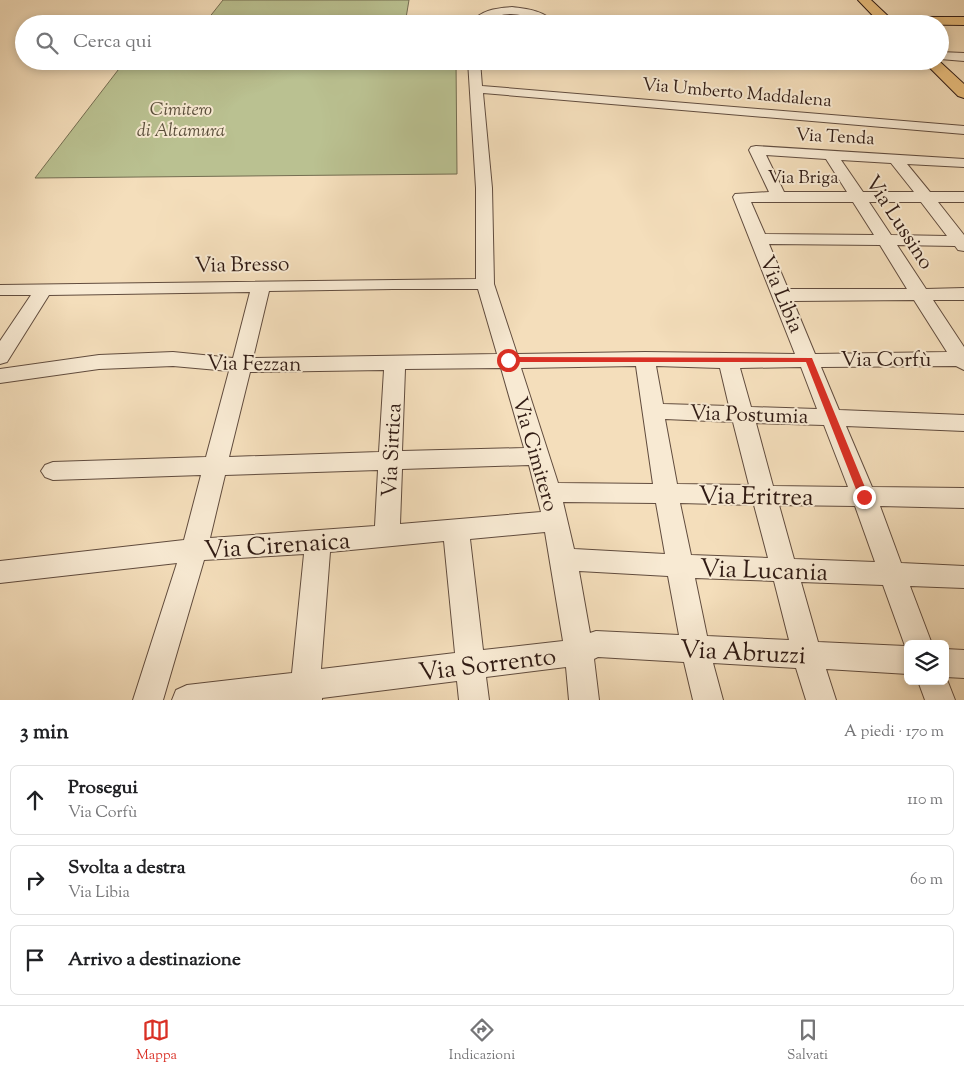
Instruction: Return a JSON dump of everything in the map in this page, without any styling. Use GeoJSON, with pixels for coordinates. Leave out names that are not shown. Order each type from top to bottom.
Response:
{"type":"FeatureCollection","features":[{"type":"Feature","properties":{"kind":"main road"},"geometry":{"type":"LineString","coordinates":[[864,0],[880,15]]}},
{"type":"Feature","properties":{"kind":"main road"},"geometry":{"type":"LineString","coordinates":[[949,21],[964,21]]}},
{"type":"Feature","properties":{"kind":"main road"},"geometry":{"type":"LineString","coordinates":[[949,25],[964,25]]}},
{"type":"Feature","properties":{"kind":"main road"},"geometry":{"type":"LineString","coordinates":[[940,70],[964,93]]}},
{"type":"Feature","properties":{"kind":"street"},"geometry":{"type":"LineString","coordinates":[[489,13],[490,0]]}},
{"type":"Feature","properties":{"kind":"street"},"geometry":{"type":"LineString","coordinates":[[503,0],[512,11]]}},
{"type":"Feature","properties":{"kind":"street"},"geometry":{"type":"LineString","coordinates":[[485,15],[512,11],[541,15]]}},
{"type":"Feature","properties":{"kind":"street"},"geometry":{"type":"LineString","coordinates":[[949,56],[964,57]]}},
{"type":"Feature","properties":{"kind":"street","name":"Via Cimitero"},"geometry":{"type":"LineString","coordinates":[[475,70],[484,188],[485,284],[549,492],[564,559],[579,652],[584,700]]}},
{"type":"Feature","properties":{"kind":"street","name":"Via Umberto Maddalena"},"geometry":{"type":"LineString","coordinates":[[476,89],[964,130]]}},
{"type":"Feature","properties":{"kind":"street","name":"Via Tenda"},"geometry":{"type":"LineString","coordinates":[[779,198],[756,150],[963,164]]}},
{"type":"Feature","properties":{"kind":"street","name":"Via Lussino"},"geometry":{"type":"LineString","coordinates":[[831,155],[963,361]]}},
{"type":"Feature","properties":{"kind":"street"},"geometry":{"type":"LineString","coordinates":[[896,158],[963,243]]}},
{"type":"Feature","properties":{"kind":"street","name":"Via Briga"},"geometry":{"type":"LineString","coordinates":[[741,197],[964,197]]}},
{"type":"Feature","properties":{"kind":"street","name":"Via Libia"},"geometry":{"type":"LineString","coordinates":[[741,197],[833,417],[916,640]]}},
{"type":"Feature","properties":{"kind":"street"},"geometry":{"type":"LineString","coordinates":[[759,239],[963,243]]}},
{"type":"Feature","properties":{"kind":"street","name":"Via Bresso"},"geometry":{"type":"LineString","coordinates":[[0,290],[485,284]]}},
{"type":"Feature","properties":{"kind":"street"},"geometry":{"type":"LineString","coordinates":[[148,700],[194,550],[261,286]]}},
{"type":"Feature","properties":{"kind":"street"},"geometry":{"type":"LineString","coordinates":[[0,357],[43,290]]}},
{"type":"Feature","properties":{"kind":"street"},"geometry":{"type":"LineString","coordinates":[[781,295],[964,294]]}},
{"type":"Feature","properties":{"kind":"street"},"geometry":{"type":"LineString","coordinates":[[0,331],[20,326]]}},
{"type":"Feature","properties":{"kind":"street","name":"Via Fezzan"},"geometry":{"type":"LineString","coordinates":[[0,376],[100,362],[173,359],[240,365],[508,360]]}},
{"type":"Feature","properties":{"kind":"street"},"geometry":{"type":"LineString","coordinates":[[645,359],[666,492],[695,648],[708,700]]}},
{"type":"Feature","properties":{"kind":"street","name":"Via Corfù"},"geometry":{"type":"LineString","coordinates":[[508,360],[963,361]]}},
{"type":"Feature","properties":{"kind":"street"},"geometry":{"type":"LineString","coordinates":[[728,361],[806,655],[820,700]]}},
{"type":"Feature","properties":{"kind":"street","name":"Via Sirtica"},"geometry":{"type":"LineString","coordinates":[[387,537],[395,363]]}},
{"type":"Feature","properties":{"kind":"street","name":"Via Postumia"},"geometry":{"type":"LineString","coordinates":[[653,411],[964,423]]}},
{"type":"Feature","properties":{"kind":"street"},"geometry":{"type":"LineString","coordinates":[[53,471],[537,456]]}},
{"type":"Feature","properties":{"kind":"street","name":"Via Eritrea"},"geometry":{"type":"LineString","coordinates":[[549,492],[666,492],[764,496],[964,498]]}},
{"type":"Feature","properties":{"kind":"street","name":"Via Cirenaica"},"geometry":{"type":"LineString","coordinates":[[0,572],[194,550],[387,537],[555,521]]}},
{"type":"Feature","properties":{"kind":"street"},"geometry":{"type":"LineString","coordinates":[[456,530],[474,700]]}},
{"type":"Feature","properties":{"kind":"street"},"geometry":{"type":"LineString","coordinates":[[306,693],[318,542]]}},
{"type":"Feature","properties":{"kind":"street","name":"Via Lucania"},"geometry":{"type":"LineString","coordinates":[[564,559],[681,566],[964,576]]}},
{"type":"Feature","properties":{"kind":"street","name":"Via Abruzzi"},"geometry":{"type":"LineString","coordinates":[[579,652],[596,644],[904,660]]}},
{"type":"Feature","properties":{"kind":"street","name":"Via Sorrento"},"geometry":{"type":"LineString","coordinates":[[187,700],[306,693],[469,664],[579,652]]}},
{"type":"Feature","properties":{"kind":"street"},"geometry":{"type":"LineString","coordinates":[[949,663],[964,664]]}},
{"type":"Feature","properties":{"kind":"street"},"geometry":{"type":"LineString","coordinates":[[934,685],[940,700]]}},
{"type":"Feature","properties":{"kind":"green space"},"geometry":{"type":"Polygon","coordinates":[[[223,0],[409,0],[406,15],[211,15],[223,0]]]}},
{"type":"Feature","properties":{"kind":"green space","name":"Cimitero di Altamura"},"geometry":{"type":"Polygon","coordinates":[[[118,70],[456,70],[457,174],[35,178],[118,70]]]}},
{"type":"Feature","properties":{"kind":"route"},"geometry":{"type":"LineString","coordinates":[[508,360],[809,360],[864,497]]}}]}
